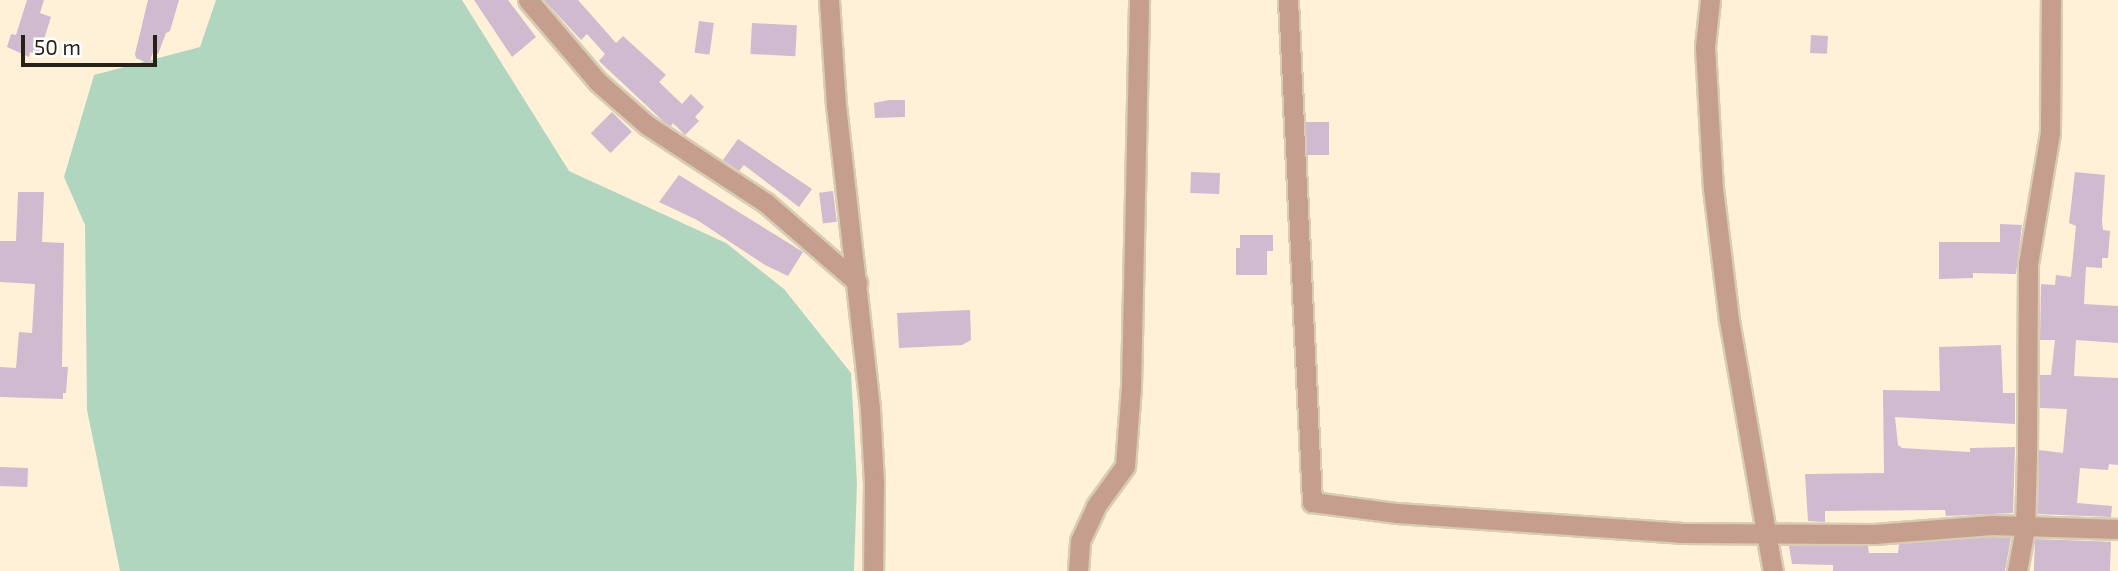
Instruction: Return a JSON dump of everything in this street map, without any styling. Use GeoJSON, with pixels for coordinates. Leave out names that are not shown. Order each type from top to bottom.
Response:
{"type":"FeatureCollection","features":[{"type":"Feature","properties":{"kind":"street"},"geometry":{"type":"LineString","coordinates":[[528,0],[598,82],[647,125],[766,203],[857,282]]}},
{"type":"Feature","properties":{"kind":"street"},"geometry":{"type":"LineString","coordinates":[[829,0],[836,105],[857,282],[874,482],[873,571]]}},
{"type":"Feature","properties":{"kind":"street"},"geometry":{"type":"LineString","coordinates":[[1078,571],[1080,541],[1096,506],[1125,466],[1131,386],[1139,0]]}},
{"type":"Feature","properties":{"kind":"street"},"geometry":{"type":"LineString","coordinates":[[1288,0],[1312,502],[1411,514],[1680,533],[1874,534],[1992,525],[2118,529]]}},
{"type":"Feature","properties":{"kind":"street"},"geometry":{"type":"LineString","coordinates":[[1710,0],[1705,47],[1713,188],[1729,320],[1773,571]]}},
{"type":"Feature","properties":{"kind":"street"},"geometry":{"type":"LineString","coordinates":[[2017,571],[2025,528],[2028,264],[2050,133],[2051,0]]}},
{"type":"Feature","properties":{"kind":"green space"},"geometry":{"type":"Polygon","coordinates":[[[216,0],[462,0],[569,171],[726,243],[784,289],[851,373],[857,483],[854,571],[120,571],[87,410],[85,225],[64,177],[94,75],[200,47],[216,0]]]}},
{"type":"Feature","properties":{"kind":"building"},"geometry":{"type":"Polygon","coordinates":[[[27,0],[44,0],[40,13],[51,17],[39,55],[30,52],[29,57],[7,47],[11,34],[16,35],[27,0]]]}},
{"type":"Feature","properties":{"kind":"building"},"geometry":{"type":"Polygon","coordinates":[[[148,0],[179,0],[170,31],[166,33],[158,54],[153,52],[149,64],[136,58],[135,54],[148,0]]]}},
{"type":"Feature","properties":{"kind":"building"},"geometry":{"type":"Polygon","coordinates":[[[474,0],[508,0],[536,37],[512,57],[474,0]]]}},
{"type":"Feature","properties":{"kind":"building"},"geometry":{"type":"Polygon","coordinates":[[[544,0],[578,0],[616,43],[623,36],[666,75],[659,82],[682,104],[691,94],[704,107],[695,117],[699,121],[685,135],[673,123],[671,126],[664,122],[599,61],[605,54],[587,34],[581,40],[544,0]]]}},
{"type":"Feature","properties":{"kind":"building"},"geometry":{"type":"Polygon","coordinates":[[[699,21],[714,23],[709,55],[695,53],[699,21]]]}},
{"type":"Feature","properties":{"kind":"building"},"geometry":{"type":"Polygon","coordinates":[[[752,23],[797,25],[795,56],[750,54],[752,23]]]}},
{"type":"Feature","properties":{"kind":"building"},"geometry":{"type":"Polygon","coordinates":[[[1811,35],[1828,36],[1827,54],[1810,53],[1811,35]]]}},
{"type":"Feature","properties":{"kind":"building"},"geometry":{"type":"Polygon","coordinates":[[[905,100],[905,117],[875,118],[874,103],[905,100]]]}},
{"type":"Feature","properties":{"kind":"building"},"geometry":{"type":"Polygon","coordinates":[[[612,112],[632,132],[611,153],[591,133],[612,112]]]}},
{"type":"Feature","properties":{"kind":"building"},"geometry":{"type":"Polygon","coordinates":[[[1306,122],[1329,122],[1329,155],[1306,155],[1306,122]]]}},
{"type":"Feature","properties":{"kind":"building"},"geometry":{"type":"Polygon","coordinates":[[[738,139],[812,189],[799,207],[744,165],[739,171],[723,160],[738,139]]]}},
{"type":"Feature","properties":{"kind":"building"},"geometry":{"type":"Polygon","coordinates":[[[1191,172],[1220,173],[1219,194],[1190,193],[1191,172]]]}},
{"type":"Feature","properties":{"kind":"building"},"geometry":{"type":"Polygon","coordinates":[[[2075,172],[2105,175],[2102,221],[2103,230],[2110,231],[2108,258],[2102,258],[2102,268],[2086,267],[2084,304],[2118,306],[2118,343],[2076,340],[2074,376],[2118,378],[2118,465],[2109,464],[2108,470],[2080,468],[2077,503],[2112,506],[2111,517],[2038,514],[2039,450],[2063,453],[2067,409],[2040,408],[2040,375],[2051,375],[2055,340],[2040,340],[2041,284],[2055,285],[2056,275],[2071,277],[2076,226],[2069,223],[2075,172]]]}},
{"type":"Feature","properties":{"kind":"building"},"geometry":{"type":"Polygon","coordinates":[[[679,175],[803,252],[788,276],[765,265],[697,220],[659,202],[679,175]]]}},
{"type":"Feature","properties":{"kind":"building"},"geometry":{"type":"Polygon","coordinates":[[[833,191],[837,222],[823,223],[819,193],[833,191]]]}},
{"type":"Feature","properties":{"kind":"building"},"geometry":{"type":"Polygon","coordinates":[[[18,192],[44,192],[42,242],[64,243],[62,367],[68,367],[63,399],[0,397],[0,367],[16,368],[19,332],[32,333],[35,284],[0,282],[0,241],[16,241],[18,192]]]}},
{"type":"Feature","properties":{"kind":"building"},"geometry":{"type":"Polygon","coordinates":[[[2000,224],[2022,225],[2016,274],[1973,273],[1973,278],[1939,279],[1939,242],[2000,242],[2000,224]]]}},
{"type":"Feature","properties":{"kind":"building"},"geometry":{"type":"Polygon","coordinates":[[[1240,235],[1273,235],[1273,251],[1267,251],[1267,275],[1236,275],[1236,248],[1240,248],[1240,235]]]}},
{"type":"Feature","properties":{"kind":"building"},"geometry":{"type":"Polygon","coordinates":[[[970,310],[971,340],[962,345],[899,348],[897,313],[970,310]]]}},
{"type":"Feature","properties":{"kind":"building"},"geometry":{"type":"Polygon","coordinates":[[[2001,345],[2003,393],[2015,393],[2015,424],[1895,417],[1898,445],[1902,448],[1970,452],[1970,448],[2015,447],[2013,513],[1946,516],[1945,510],[1825,511],[1825,522],[1808,521],[1805,474],[1884,473],[1883,390],[1940,391],[1939,347],[2001,345]]]}},
{"type":"Feature","properties":{"kind":"building"},"geometry":{"type":"Polygon","coordinates":[[[0,467],[28,468],[27,487],[0,486],[0,467]]]}},
{"type":"Feature","properties":{"kind":"building"},"geometry":{"type":"Polygon","coordinates":[[[2011,538],[2005,571],[1833,571],[1833,565],[1792,564],[1789,546],[1868,546],[1869,553],[1898,553],[1899,544],[2011,538]]]}},
{"type":"Feature","properties":{"kind":"building"},"geometry":{"type":"Polygon","coordinates":[[[2035,539],[2111,542],[2110,571],[2034,571],[2035,539]]]}}]}
